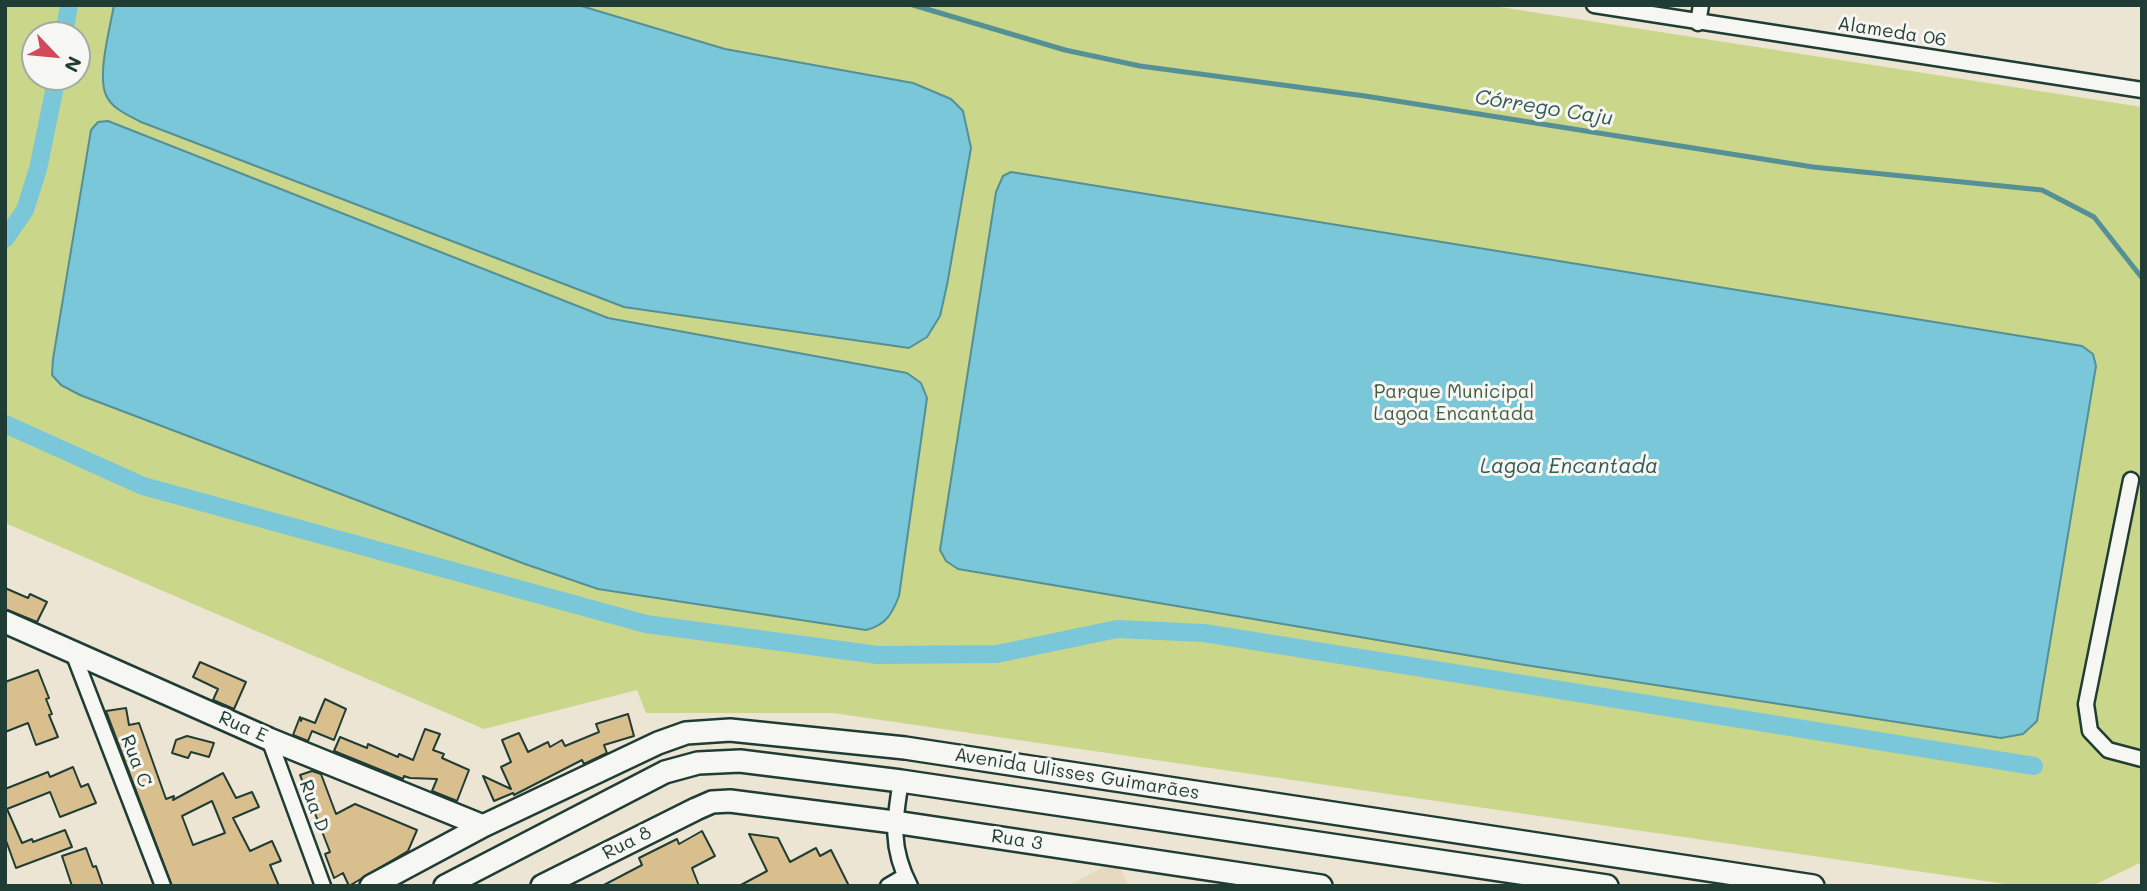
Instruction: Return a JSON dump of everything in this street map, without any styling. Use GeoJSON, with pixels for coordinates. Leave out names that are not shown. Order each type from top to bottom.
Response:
{"type":"FeatureCollection","features":[{"type":"Feature","properties":{"kind":"main road","name":"Rua E"},"geometry":{"type":"LineString","coordinates":[[5,622],[269,739],[483,826]]}},
{"type":"Feature","properties":{"kind":"main road","name":"Avenida Ulisses Guimarães"},"geometry":{"type":"LineString","coordinates":[[371,886],[483,826],[658,743],[686,733],[730,730],[905,748],[1813,886]]}},
{"type":"Feature","properties":{"kind":"main road"},"geometry":{"type":"LineString","coordinates":[[901,781],[905,748]]}},
{"type":"Feature","properties":{"kind":"main road","name":"Avenida Ulisses Guimarães"},"geometry":{"type":"LineString","coordinates":[[444,886],[665,772],[698,763],[740,761],[901,781],[1607,886]]}},
{"type":"Feature","properties":{"kind":"main road","name":"Rua 3"},"geometry":{"type":"LineString","coordinates":[[712,802],[730,801],[894,822],[1321,886]]}},
{"type":"Feature","properties":{"kind":"main road","name":"Rua 8"},"geometry":{"type":"LineString","coordinates":[[542,886],[712,802]]}},
{"type":"Feature","properties":{"kind":"street","name":"Alameda 06"},"geometry":{"type":"LineString","coordinates":[[1594,5],[2142,90]]}},
{"type":"Feature","properties":{"kind":"street"},"geometry":{"type":"LineString","coordinates":[[1699,23],[1701,5]]}},
{"type":"Feature","properties":{"kind":"street"},"geometry":{"type":"LineString","coordinates":[[2132,480],[2087,704],[2090,730],[2108,750],[2142,759]]}},
{"type":"Feature","properties":{"kind":"street","name":"Rua C"},"geometry":{"type":"LineString","coordinates":[[72,650],[163,886]]}},
{"type":"Feature","properties":{"kind":"street","name":"Rua D"},"geometry":{"type":"LineString","coordinates":[[269,739],[323,886]]}},
{"type":"Feature","properties":{"kind":"street"},"geometry":{"type":"LineString","coordinates":[[888,886],[908,881],[894,837],[901,781]]}},
{"type":"Feature","properties":{"kind":"shaded area"},"geometry":{"type":"Polygon","coordinates":[[[1116,860],[1129,886],[1068,886],[1116,860]]]}},
{"type":"Feature","properties":{"kind":"green space","name":"Parque Municipal Lagoa Encantada"},"geometry":{"type":"Polygon","coordinates":[[[5,5],[1487,5],[2142,107],[2142,862],[2092,886],[2019,886],[833,713],[646,713],[637,690],[484,729],[5,523],[5,5]]]}},
{"type":"Feature","properties":{"kind":"water"},"geometry":{"type":"Polygon","coordinates":[[[114,5],[578,5],[725,49],[913,83],[951,99],[963,111],[971,148],[940,316],[927,337],[909,348],[624,307],[126,114],[109,100],[104,86],[105,51],[114,5]]]}},
{"type":"Feature","properties":{"kind":"water"},"geometry":{"type":"Polygon","coordinates":[[[108,121],[608,318],[907,373],[921,383],[927,398],[899,596],[891,613],[879,625],[866,630],[598,589],[525,564],[80,395],[61,385],[52,375],[53,359],[91,130],[98,122],[108,121]]]}},
{"type":"Feature","properties":{"kind":"water","name":"Lagoa Encantada"},"geometry":{"type":"Polygon","coordinates":[[[1011,172],[2082,346],[2093,354],[2096,366],[2037,721],[2023,734],[2001,738],[1525,665],[958,569],[946,561],[940,550],[996,192],[1003,176],[1011,172]]]}},
{"type":"Feature","properties":{"kind":"building"},"geometry":{"type":"Polygon","coordinates":[[[5,588],[28,598],[30,594],[47,602],[37,622],[5,609],[5,588]]]}},
{"type":"Feature","properties":{"kind":"building"},"geometry":{"type":"Polygon","coordinates":[[[200,662],[246,682],[234,709],[213,700],[218,689],[193,677],[200,662]]]}},
{"type":"Feature","properties":{"kind":"building"},"geometry":{"type":"Polygon","coordinates":[[[38,670],[49,698],[46,699],[52,714],[49,715],[58,737],[36,745],[28,723],[5,732],[5,682],[38,670]]]}},
{"type":"Feature","properties":{"kind":"building"},"geometry":{"type":"Polygon","coordinates":[[[325,699],[346,709],[334,740],[312,731],[308,741],[293,735],[300,717],[301,721],[302,718],[315,723],[325,699]]]}},
{"type":"Feature","properties":{"kind":"building"},"geometry":{"type":"Polygon","coordinates":[[[126,708],[129,725],[139,723],[166,799],[174,796],[173,800],[223,773],[236,798],[252,792],[259,807],[233,818],[250,851],[272,841],[281,861],[270,865],[279,886],[172,886],[106,711],[126,708]],[[212,801],[182,816],[193,845],[225,833],[212,801]]]}},
{"type":"Feature","properties":{"kind":"building"},"geometry":{"type":"Polygon","coordinates":[[[628,714],[634,736],[604,745],[607,753],[584,764],[582,760],[514,795],[513,793],[494,801],[483,776],[511,789],[501,767],[511,762],[502,740],[519,733],[528,752],[548,742],[550,747],[562,740],[565,746],[599,732],[596,724],[628,714]]]}},
{"type":"Feature","properties":{"kind":"building"},"geometry":{"type":"Polygon","coordinates":[[[425,729],[440,734],[433,750],[444,754],[442,758],[469,770],[457,801],[432,791],[437,779],[404,776],[403,779],[334,751],[340,737],[367,748],[368,744],[398,757],[399,754],[413,760],[425,729]]]}},
{"type":"Feature","properties":{"kind":"building"},"geometry":{"type":"Polygon","coordinates":[[[187,736],[214,743],[209,757],[191,752],[188,758],[172,753],[176,740],[187,736]]]}},
{"type":"Feature","properties":{"kind":"building"},"geometry":{"type":"Polygon","coordinates":[[[73,767],[81,787],[88,784],[96,803],[60,817],[50,792],[7,809],[22,843],[32,839],[33,842],[65,830],[72,847],[16,868],[5,838],[5,789],[48,772],[50,777],[73,767]]]}},
{"type":"Feature","properties":{"kind":"building"},"geometry":{"type":"Polygon","coordinates":[[[312,771],[321,774],[336,814],[355,804],[417,830],[408,851],[349,886],[343,873],[334,878],[325,854],[330,852],[300,775],[312,771]]]}},
{"type":"Feature","properties":{"kind":"building"},"geometry":{"type":"Polygon","coordinates":[[[702,831],[715,856],[692,868],[699,886],[602,886],[642,865],[639,858],[677,839],[679,844],[702,831]]]}},
{"type":"Feature","properties":{"kind":"building"},"geometry":{"type":"Polygon","coordinates":[[[749,834],[778,838],[790,862],[816,848],[820,856],[831,850],[849,886],[739,886],[767,871],[749,834]]]}},
{"type":"Feature","properties":{"kind":"building"},"geometry":{"type":"Polygon","coordinates":[[[86,848],[103,886],[72,886],[62,856],[86,848]]]}},
{"type":"Feature","properties":{"kind":"waterway"},"geometry":{"type":"LineString","coordinates":[[66,21],[69,5]]}},
{"type":"Feature","properties":{"kind":"waterway","name":"Córrego Caju"},"geometry":{"type":"LineString","coordinates":[[913,5],[1065,50],[1140,66],[1365,96],[1813,167],[2042,190],[2094,217],[2142,278]]}},
{"type":"Feature","properties":{"kind":"waterway"},"geometry":{"type":"LineString","coordinates":[[5,239],[25,210],[38,169],[54,91]]}},
{"type":"Feature","properties":{"kind":"waterway"},"geometry":{"type":"LineString","coordinates":[[5,424],[143,486],[646,624],[878,655],[997,654],[1117,629],[1204,633],[2034,766]]}}]}
